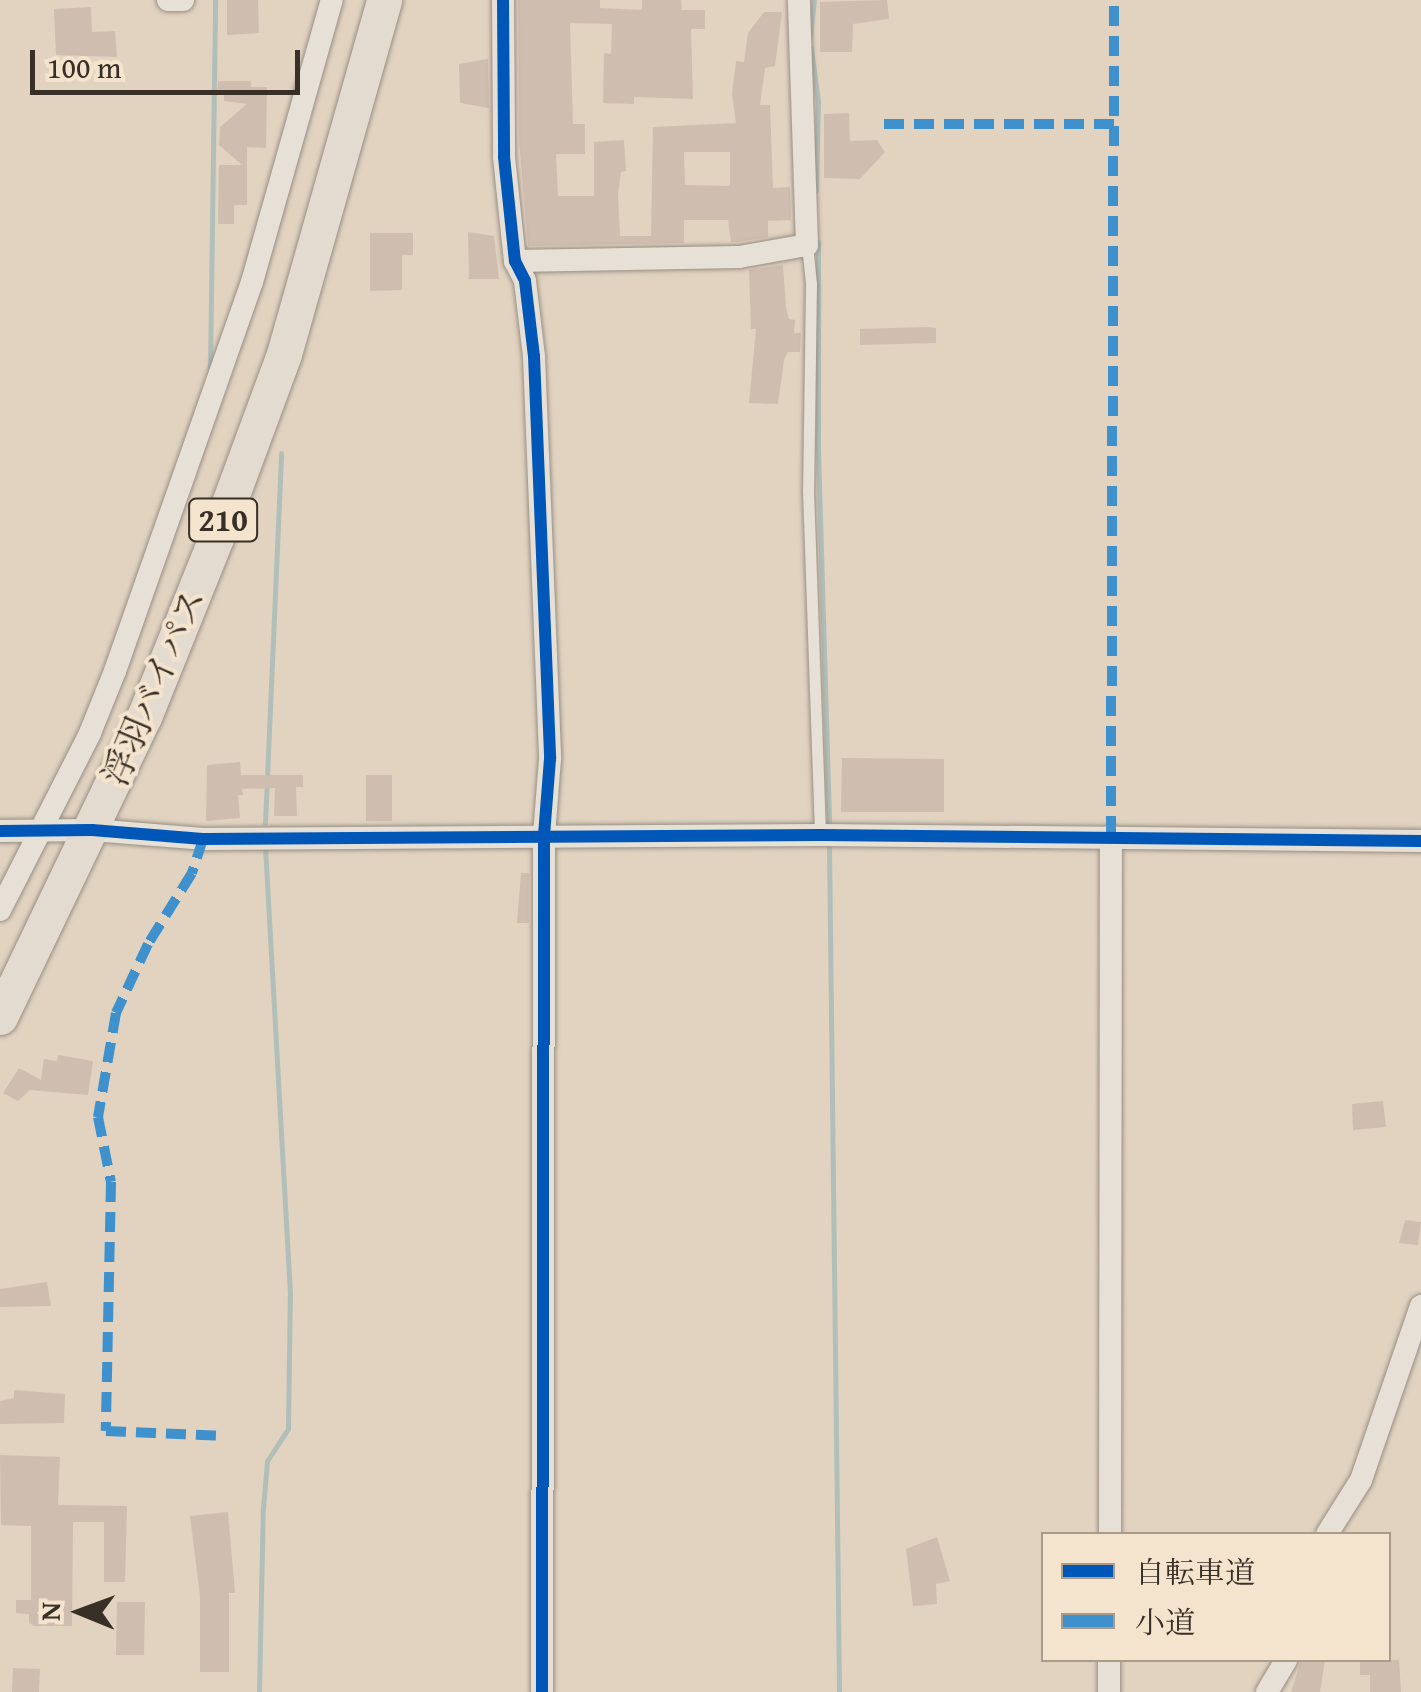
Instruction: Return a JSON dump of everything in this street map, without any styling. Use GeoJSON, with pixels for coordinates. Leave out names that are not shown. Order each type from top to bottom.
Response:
{"type":"FeatureCollection","features":[{"type":"Feature","properties":{"kind":"highway","name":"浮羽バイパス"},"geometry":{"type":"LineString","coordinates":[[0,1017],[152,700],[284,354],[384,0]]}},
{"type":"Feature","properties":{"kind":"street"},"geometry":{"type":"LineString","coordinates":[[168,0],[183,0]]}},
{"type":"Feature","properties":{"kind":"street"},"geometry":{"type":"LineString","coordinates":[[0,910],[116,671],[252,282],[332,0]]}},
{"type":"Feature","properties":{"kind":"street"},"geometry":{"type":"LineString","coordinates":[[503,0],[504,157],[515,261],[525,281],[534,356],[550,759],[544,836],[542,1692]]}},
{"type":"Feature","properties":{"kind":"street"},"geometry":{"type":"LineString","coordinates":[[515,261],[738,257],[807,245],[799,0]]}},
{"type":"Feature","properties":{"kind":"street"},"geometry":{"type":"LineString","coordinates":[[0,831],[92,830],[203,839],[820,835],[1421,841]]}},
{"type":"Feature","properties":{"kind":"street"},"geometry":{"type":"LineString","coordinates":[[1110,1532],[1111,836]]}},
{"type":"Feature","properties":{"kind":"street"},"geometry":{"type":"LineString","coordinates":[[1328,1532],[1361,1480],[1421,1306]]}},
{"type":"Feature","properties":{"kind":"street"},"geometry":{"type":"LineString","coordinates":[[1109,1662],[1109,1692]]}},
{"type":"Feature","properties":{"kind":"street"},"geometry":{"type":"LineString","coordinates":[[1267,1692],[1285,1662]]}},
{"type":"Feature","properties":{"kind":"lane"},"geometry":{"type":"LineString","coordinates":[[807,245],[811,284],[808,490],[820,835]]}},
{"type":"Feature","properties":{"kind":"building"},"geometry":{"type":"Polygon","coordinates":[[[227,0],[258,0],[259,33],[227,35],[227,0]]]}},
{"type":"Feature","properties":{"kind":"building"},"geometry":{"type":"Polygon","coordinates":[[[518,0],[600,0],[600,8],[642,10],[642,0],[681,0],[682,10],[705,10],[705,29],[691,29],[693,99],[634,97],[634,104],[603,103],[604,53],[611,54],[612,24],[570,23],[573,124],[585,124],[585,154],[556,154],[558,196],[594,196],[594,142],[624,140],[626,171],[621,172],[618,194],[620,236],[651,236],[653,127],[736,123],[732,94],[736,61],[744,62],[748,33],[764,12],[782,12],[775,66],[765,68],[760,105],[770,105],[773,188],[790,187],[791,220],[768,221],[768,237],[731,242],[728,220],[684,220],[684,243],[528,246],[519,140],[518,0]],[[684,152],[685,185],[730,186],[730,152],[684,152]]]}},
{"type":"Feature","properties":{"kind":"building"},"geometry":{"type":"Polygon","coordinates":[[[887,0],[889,19],[853,24],[852,52],[820,52],[820,2],[887,0]]]}},
{"type":"Feature","properties":{"kind":"building"},"geometry":{"type":"Polygon","coordinates":[[[91,7],[92,32],[115,31],[117,57],[56,55],[54,9],[91,7]]]}},
{"type":"Feature","properties":{"kind":"building"},"geometry":{"type":"Polygon","coordinates":[[[488,59],[489,108],[460,103],[459,64],[488,59]]]}},
{"type":"Feature","properties":{"kind":"building"},"geometry":{"type":"Polygon","coordinates":[[[218,81],[251,81],[251,87],[267,87],[266,148],[247,147],[247,205],[234,205],[234,224],[218,224],[219,165],[242,165],[219,145],[220,127],[247,104],[224,101],[224,95],[217,94],[218,81]]]}},
{"type":"Feature","properties":{"kind":"building"},"geometry":{"type":"Polygon","coordinates":[[[849,113],[850,141],[877,140],[885,152],[860,179],[824,178],[824,114],[849,113]]]}},
{"type":"Feature","properties":{"kind":"building"},"geometry":{"type":"Polygon","coordinates":[[[468,232],[494,236],[499,279],[469,279],[468,232]]]}},
{"type":"Feature","properties":{"kind":"building"},"geometry":{"type":"Polygon","coordinates":[[[370,233],[413,233],[413,255],[402,255],[402,290],[370,291],[370,233]]]}},
{"type":"Feature","properties":{"kind":"building"},"geometry":{"type":"Polygon","coordinates":[[[783,265],[786,308],[789,319],[795,320],[794,333],[801,333],[800,352],[788,352],[784,360],[778,404],[749,403],[756,329],[751,329],[749,270],[783,265]]]}},
{"type":"Feature","properties":{"kind":"building"},"geometry":{"type":"Polygon","coordinates":[[[936,328],[936,343],[860,345],[860,329],[936,328]]]}},
{"type":"Feature","properties":{"kind":"building"},"geometry":{"type":"Polygon","coordinates":[[[842,758],[944,759],[944,812],[841,812],[842,758]]]}},
{"type":"Feature","properties":{"kind":"building"},"geometry":{"type":"Polygon","coordinates":[[[240,762],[241,775],[303,775],[303,787],[296,787],[297,816],[274,816],[275,788],[242,789],[243,795],[238,795],[240,818],[206,821],[207,765],[240,762]]]}},
{"type":"Feature","properties":{"kind":"building"},"geometry":{"type":"Polygon","coordinates":[[[366,775],[392,775],[392,821],[366,821],[366,775]]]}},
{"type":"Feature","properties":{"kind":"building"},"geometry":{"type":"Polygon","coordinates":[[[521,873],[529,873],[529,923],[517,923],[521,873]]]}},
{"type":"Feature","properties":{"kind":"building"},"geometry":{"type":"Polygon","coordinates":[[[58,1055],[93,1061],[88,1095],[30,1090],[18,1101],[3,1093],[19,1068],[41,1080],[44,1059],[57,1061],[58,1055]]]}},
{"type":"Feature","properties":{"kind":"building"},"geometry":{"type":"Polygon","coordinates":[[[1383,1101],[1386,1127],[1353,1130],[1352,1104],[1383,1101]]]}},
{"type":"Feature","properties":{"kind":"building"},"geometry":{"type":"Polygon","coordinates":[[[1405,1220],[1421,1222],[1418,1245],[1399,1243],[1405,1220]]]}},
{"type":"Feature","properties":{"kind":"building"},"geometry":{"type":"Polygon","coordinates":[[[47,1282],[51,1306],[0,1307],[0,1289],[47,1282]]]}},
{"type":"Feature","properties":{"kind":"building"},"geometry":{"type":"Polygon","coordinates":[[[14,1390],[65,1394],[64,1423],[0,1424],[0,1401],[14,1398],[14,1390]]]}},
{"type":"Feature","properties":{"kind":"building"},"geometry":{"type":"Polygon","coordinates":[[[0,1455],[60,1457],[58,1505],[127,1506],[125,1582],[104,1582],[104,1522],[73,1522],[72,1626],[34,1626],[29,1623],[29,1614],[16,1613],[16,1600],[31,1600],[31,1526],[1,1525],[0,1455]]]}},
{"type":"Feature","properties":{"kind":"building"},"geometry":{"type":"Polygon","coordinates":[[[228,1512],[235,1593],[229,1593],[229,1672],[200,1672],[200,1596],[190,1516],[228,1512]]]}},
{"type":"Feature","properties":{"kind":"building"},"geometry":{"type":"Polygon","coordinates":[[[937,1537],[950,1581],[936,1584],[937,1604],[913,1606],[906,1549],[937,1537]]]}},
{"type":"Feature","properties":{"kind":"building"},"geometry":{"type":"Polygon","coordinates":[[[117,1602],[145,1602],[144,1655],[116,1655],[117,1602]]]}},
{"type":"Feature","properties":{"kind":"building"},"geometry":{"type":"Polygon","coordinates":[[[1399,1660],[1401,1692],[1370,1692],[1370,1675],[1360,1675],[1360,1662],[1399,1660]]]}},
{"type":"Feature","properties":{"kind":"building"},"geometry":{"type":"Polygon","coordinates":[[[1300,1662],[1325,1662],[1320,1692],[1291,1692],[1300,1662]]]}},
{"type":"Feature","properties":{"kind":"building"},"geometry":{"type":"Polygon","coordinates":[[[13,1668],[40,1669],[39,1692],[12,1692],[13,1668]]]}},
{"type":"Feature","properties":{"kind":"waterway"},"geometry":{"type":"LineString","coordinates":[[210,368],[215,0]]}},
{"type":"Feature","properties":{"kind":"waterway"},"geometry":{"type":"LineString","coordinates":[[810,37],[814,0]]}},
{"type":"Feature","properties":{"kind":"waterway"},"geometry":{"type":"LineString","coordinates":[[811,48],[818,101],[816,191]]}},
{"type":"Feature","properties":{"kind":"waterway"},"geometry":{"type":"LineString","coordinates":[[818,242],[818,449],[829,825]]}},
{"type":"Feature","properties":{"kind":"waterway"},"geometry":{"type":"LineString","coordinates":[[265,823],[281,453]]}},
{"type":"Feature","properties":{"kind":"waterway"},"geometry":{"type":"LineString","coordinates":[[829,846],[839,1692]]}},
{"type":"Feature","properties":{"kind":"waterway"},"geometry":{"type":"LineString","coordinates":[[259,1692],[263,1508],[267,1461],[288,1429],[290,1294],[265,847]]}},
{"type":"Feature","properties":{"kind":"marked path"},"geometry":{"type":"LineString","coordinates":[[1111,836],[1114,0]]}},
{"type":"Feature","properties":{"kind":"marked path"},"geometry":{"type":"LineString","coordinates":[[884,124],[1114,124]]}},
{"type":"Feature","properties":{"kind":"marked path"},"geometry":{"type":"LineString","coordinates":[[203,839],[192,873],[148,944],[116,1013],[98,1117],[111,1182],[106,1431],[226,1436]]}},
{"type":"Feature","properties":{"kind":"cycle path"},"geometry":{"type":"LineString","coordinates":[[503,0],[504,157],[515,261],[525,281],[534,356],[550,759],[544,836],[542,1692]]}},
{"type":"Feature","properties":{"kind":"cycle path"},"geometry":{"type":"LineString","coordinates":[[0,831],[92,830],[203,839],[820,835],[1421,841]]}}]}
